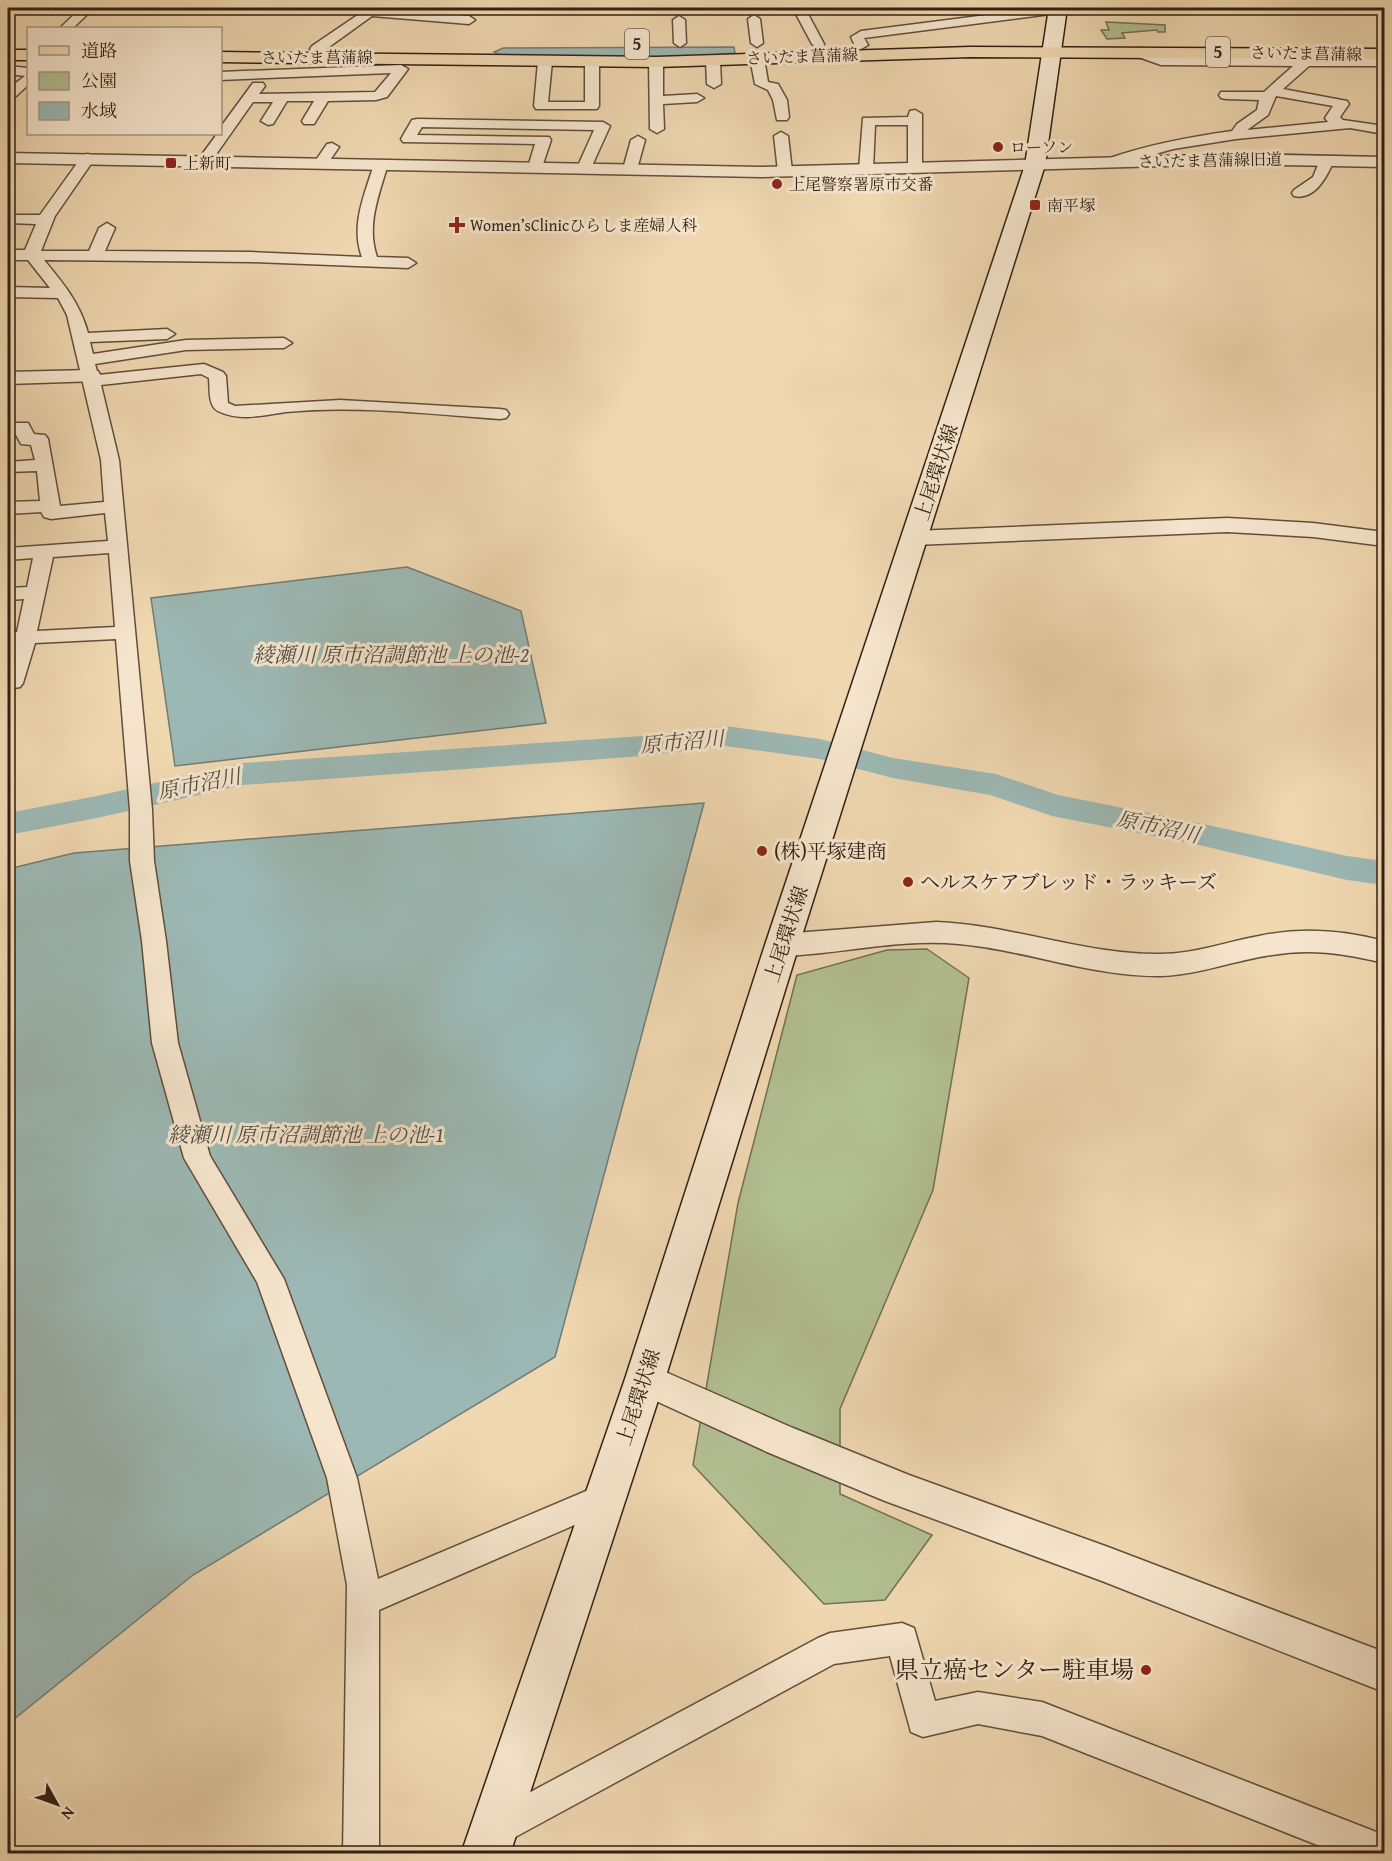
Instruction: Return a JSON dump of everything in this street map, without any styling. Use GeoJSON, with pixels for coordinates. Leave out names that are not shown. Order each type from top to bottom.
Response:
{"type":"FeatureCollection","features":[{"type":"Feature","properties":{"kind":"main road","name":"上尾環状線"},"geometry":{"type":"LineString","coordinates":[[488,1842],[645,1378],[782,945],[1035,165],[1058,8]]}},
{"type":"Feature","properties":{"kind":"main road","name":"さいたま菖蒲線"},"geometry":{"type":"LineString","coordinates":[[222,50],[310,53],[498,53],[600,44]]}},
{"type":"Feature","properties":{"kind":"main road","name":"さいたま菖蒲線"},"geometry":{"type":"LineString","coordinates":[[498,53],[545,62],[592,62],[658,53],[680,44],[750,51],[925,52],[1052,49],[1316,53],[1384,46]]}},
{"type":"Feature","properties":{"kind":"main road","name":"さいたま菖蒲線"},"geometry":{"type":"LineString","coordinates":[[658,53],[713,60],[750,51],[818,44],[1316,53]]}},
{"type":"Feature","properties":{"kind":"main road","name":"さいたま菖蒲線"},"geometry":{"type":"LineString","coordinates":[[1342,49],[1384,54]]}},
{"type":"Feature","properties":{"kind":"main road"},"geometry":{"type":"LineString","coordinates":[[8,50],[27,50]]}},
{"type":"Feature","properties":{"kind":"main road","name":"さいたま菖蒲線"},"geometry":{"type":"LineString","coordinates":[[222,57],[310,53]]}},
{"type":"Feature","properties":{"kind":"main road"},"geometry":{"type":"LineString","coordinates":[[8,56],[27,68]]}},
{"type":"Feature","properties":{"kind":"street"},"geometry":{"type":"LineString","coordinates":[[67,27],[88,8]]}},
{"type":"Feature","properties":{"kind":"street"},"geometry":{"type":"LineString","coordinates":[[861,45],[857,37],[861,35],[907,22],[1058,8]]}},
{"type":"Feature","properties":{"kind":"street"},"geometry":{"type":"LineString","coordinates":[[205,160],[249,98],[270,74],[310,53],[372,9],[469,20]]}},
{"type":"Feature","properties":{"kind":"street"},"geometry":{"type":"LineString","coordinates":[[802,14],[818,44]]}},
{"type":"Feature","properties":{"kind":"street"},"geometry":{"type":"LineString","coordinates":[[754,19],[750,51],[762,84],[773,87],[780,100],[782,117]]}},
{"type":"Feature","properties":{"kind":"street"},"geometry":{"type":"LineString","coordinates":[[679,20],[680,44]]}},
{"type":"Feature","properties":{"kind":"street"},"geometry":{"type":"LineString","coordinates":[[1138,52],[1161,61],[1241,60],[1316,53],[1362,62],[1384,62]]}},
{"type":"Feature","properties":{"kind":"street"},"geometry":{"type":"LineString","coordinates":[[657,129],[658,53]]}},
{"type":"Feature","properties":{"kind":"street"},"geometry":{"type":"LineString","coordinates":[[1236,135],[1242,127],[1263,112],[1270,93],[1316,53]]}},
{"type":"Feature","properties":{"kind":"street"},"geometry":{"type":"LineString","coordinates":[[713,60],[714,84]]}},
{"type":"Feature","properties":{"kind":"street"},"geometry":{"type":"LineString","coordinates":[[1241,60],[1249,80]]}},
{"type":"Feature","properties":{"kind":"street"},"geometry":{"type":"LineString","coordinates":[[545,62],[541,106],[592,106],[592,62]]}},
{"type":"Feature","properties":{"kind":"street"},"geometry":{"type":"LineString","coordinates":[[1362,62],[1366,76]]}},
{"type":"Feature","properties":{"kind":"street"},"geometry":{"type":"LineString","coordinates":[[8,70],[27,68]]}},
{"type":"Feature","properties":{"kind":"street"},"geometry":{"type":"LineString","coordinates":[[8,96],[27,68]]}},
{"type":"Feature","properties":{"kind":"street"},"geometry":{"type":"LineString","coordinates":[[222,76],[401,69],[382,94],[376,96],[249,98]]}},
{"type":"Feature","properties":{"kind":"street"},"geometry":{"type":"LineString","coordinates":[[1296,72],[1332,76]]}},
{"type":"Feature","properties":{"kind":"street"},"geometry":{"type":"LineString","coordinates":[[1226,95],[1270,93],[1342,104],[1332,118],[1340,125]]}},
{"type":"Feature","properties":{"kind":"street"},"geometry":{"type":"LineString","coordinates":[[268,121],[283,97]]}},
{"type":"Feature","properties":{"kind":"street"},"geometry":{"type":"LineString","coordinates":[[309,121],[323,97]]}},
{"type":"Feature","properties":{"kind":"street"},"geometry":{"type":"LineString","coordinates":[[657,100],[697,98]]}},
{"type":"Feature","properties":{"kind":"street"},"geometry":{"type":"LineString","coordinates":[[866,169],[868,121],[915,118],[915,168]]}},
{"type":"Feature","properties":{"kind":"street"},"geometry":{"type":"LineString","coordinates":[[535,167],[544,140],[408,139],[417,123],[603,126],[584,168]]}},
{"type":"Feature","properties":{"kind":"street"},"geometry":{"type":"LineString","coordinates":[[1112,162],[1128,156],[1201,139],[1340,125],[1370,126],[1384,130]]}},
{"type":"Feature","properties":{"kind":"street"},"geometry":{"type":"LineString","coordinates":[[781,136],[785,171]]}},
{"type":"Feature","properties":{"kind":"street"},"geometry":{"type":"LineString","coordinates":[[630,169],[638,140]]}},
{"type":"Feature","properties":{"kind":"street"},"geometry":{"type":"LineString","coordinates":[[321,163],[332,147]]}},
{"type":"Feature","properties":{"kind":"street","name":"さいたま菖蒲線旧道"},"geometry":{"type":"LineString","coordinates":[[8,158],[785,171],[1240,159],[1384,162]]}},
{"type":"Feature","properties":{"kind":"street"},"geometry":{"type":"LineString","coordinates":[[88,158],[46,220],[35,240],[32,255],[62,293],[75,315],[110,460],[141,810],[142,861],[154,941],[165,1043],[197,1158],[270,1279],[342,1478],[363,1585],[361,1854]]}},
{"type":"Feature","properties":{"kind":"street"},"geometry":{"type":"LineString","coordinates":[[1299,193],[1319,178],[1327,160]]}},
{"type":"Feature","properties":{"kind":"street"},"geometry":{"type":"LineString","coordinates":[[371,261],[364,243],[363,227],[381,164]]}},
{"type":"Feature","properties":{"kind":"street"},"geometry":{"type":"LineString","coordinates":[[8,219],[46,220]]}},
{"type":"Feature","properties":{"kind":"street"},"geometry":{"type":"LineString","coordinates":[[95,255],[107,228]]}},
{"type":"Feature","properties":{"kind":"street"},"geometry":{"type":"LineString","coordinates":[[8,255],[408,263]]}},
{"type":"Feature","properties":{"kind":"street"},"geometry":{"type":"LineString","coordinates":[[8,292],[62,293]]}},
{"type":"Feature","properties":{"kind":"street"},"geometry":{"type":"LineString","coordinates":[[79,338],[170,334]]}},
{"type":"Feature","properties":{"kind":"street"},"geometry":{"type":"LineString","coordinates":[[89,372],[186,345],[285,343]]}},
{"type":"Feature","properties":{"kind":"street"},"geometry":{"type":"LineString","coordinates":[[8,378],[89,372],[204,369],[217,376],[220,405],[234,412],[320,405],[500,414]]}},
{"type":"Feature","properties":{"kind":"street"},"geometry":{"type":"LineString","coordinates":[[8,428],[22,427],[27,440],[39,439],[51,513],[115,506]]}},
{"type":"Feature","properties":{"kind":"street"},"geometry":{"type":"LineString","coordinates":[[8,467],[45,465]]}},
{"type":"Feature","properties":{"kind":"street"},"geometry":{"type":"LineString","coordinates":[[8,508],[51,506]]}},
{"type":"Feature","properties":{"kind":"street"},"geometry":{"type":"LineString","coordinates":[[914,538],[1227,525],[1313,530],[1384,539]]}},
{"type":"Feature","properties":{"kind":"street"},"geometry":{"type":"LineString","coordinates":[[8,554],[119,546]]}},
{"type":"Feature","properties":{"kind":"street"},"geometry":{"type":"LineString","coordinates":[[8,683],[13,683],[17,638],[36,592],[44,552]]}},
{"type":"Feature","properties":{"kind":"street"},"geometry":{"type":"LineString","coordinates":[[8,594],[36,592]]}},
{"type":"Feature","properties":{"kind":"street"},"geometry":{"type":"LineString","coordinates":[[17,638],[125,633]]}},
{"type":"Feature","properties":{"kind":"street"},"geometry":{"type":"LineString","coordinates":[[782,945],[816,945],[880,935],[920,932],[958,933],[1128,964],[1162,965],[1196,962],[1273,944],[1311,941],[1343,942],[1384,952]]}},
{"type":"Feature","properties":{"kind":"street"},"geometry":{"type":"LineString","coordinates":[[645,1378],[780,1440],[899,1489],[1108,1565],[1384,1672]]}},
{"type":"Feature","properties":{"kind":"street"},"geometry":{"type":"LineString","coordinates":[[363,1601],[605,1497]]}},
{"type":"Feature","properties":{"kind":"street"},"geometry":{"type":"LineString","coordinates":[[488,1842],[830,1649],[902,1640],[923,1720],[978,1708],[1042,1719],[1384,1853]]}},
{"type":"Feature","properties":{"kind":"green space"},"geometry":{"type":"Polygon","coordinates":[[[1106,22],[1165,25],[1165,32],[1157,30],[1122,33],[1125,38],[1107,39],[1101,30],[1109,30],[1106,22]]]}},
{"type":"Feature","properties":{"kind":"green space"},"geometry":{"type":"Polygon","coordinates":[[[927,949],[969,978],[933,1190],[840,1409],[840,1494],[932,1535],[885,1600],[824,1604],[693,1465],[738,1203],[797,975],[887,950],[927,949]]]}},
{"type":"Feature","properties":{"kind":"water"},"geometry":{"type":"Polygon","coordinates":[[[734,47],[735,53],[683,58],[502,56],[494,52],[503,48],[734,47]]]}},
{"type":"Feature","properties":{"kind":"water","name":"綾瀬川 原市沼調節池 上の池-2"},"geometry":{"type":"Polygon","coordinates":[[[407,567],[521,611],[546,723],[175,766],[151,598],[407,567]]]}},
{"type":"Feature","properties":{"kind":"water","name":"綾瀬川 原市沼調節池 上の池-1"},"geometry":{"type":"Polygon","coordinates":[[[704,803],[555,1357],[193,1575],[8,1724],[8,869],[74,853],[704,803]]]}},
{"type":"Feature","properties":{"kind":"waterway","name":"原市沼川"},"geometry":{"type":"LineString","coordinates":[[8,824],[97,807],[243,774],[643,746],[725,736],[820,749],[893,768],[996,785],[1052,805],[1199,834],[1347,868],[1384,873]]}},
{"type":"Feature","properties":{"kind":"place","name":"ローソン"},"geometry":{"type":"Point","coordinates":[998,147]}},
{"type":"Feature","properties":{"kind":"place","name":"上新町"},"geometry":{"type":"Point","coordinates":[171,163]}},
{"type":"Feature","properties":{"kind":"place","name":"上尾警察署原市交番"},"geometry":{"type":"Point","coordinates":[777,184]}},
{"type":"Feature","properties":{"kind":"place","name":"南平塚"},"geometry":{"type":"Point","coordinates":[1035,205]}},
{"type":"Feature","properties":{"kind":"place","name":"Women’sClinicひらしま産婦人科"},"geometry":{"type":"Point","coordinates":[457,225]}},
{"type":"Feature","properties":{"kind":"place","name":"(株)平塚建商"},"geometry":{"type":"Point","coordinates":[762,851]}},
{"type":"Feature","properties":{"kind":"place","name":"ヘルスケアブレッド・ラッキーズ"},"geometry":{"type":"Point","coordinates":[908,882]}},
{"type":"Feature","properties":{"kind":"place","name":"県立癌センター駐車場"},"geometry":{"type":"Point","coordinates":[1146,1670]}}]}
